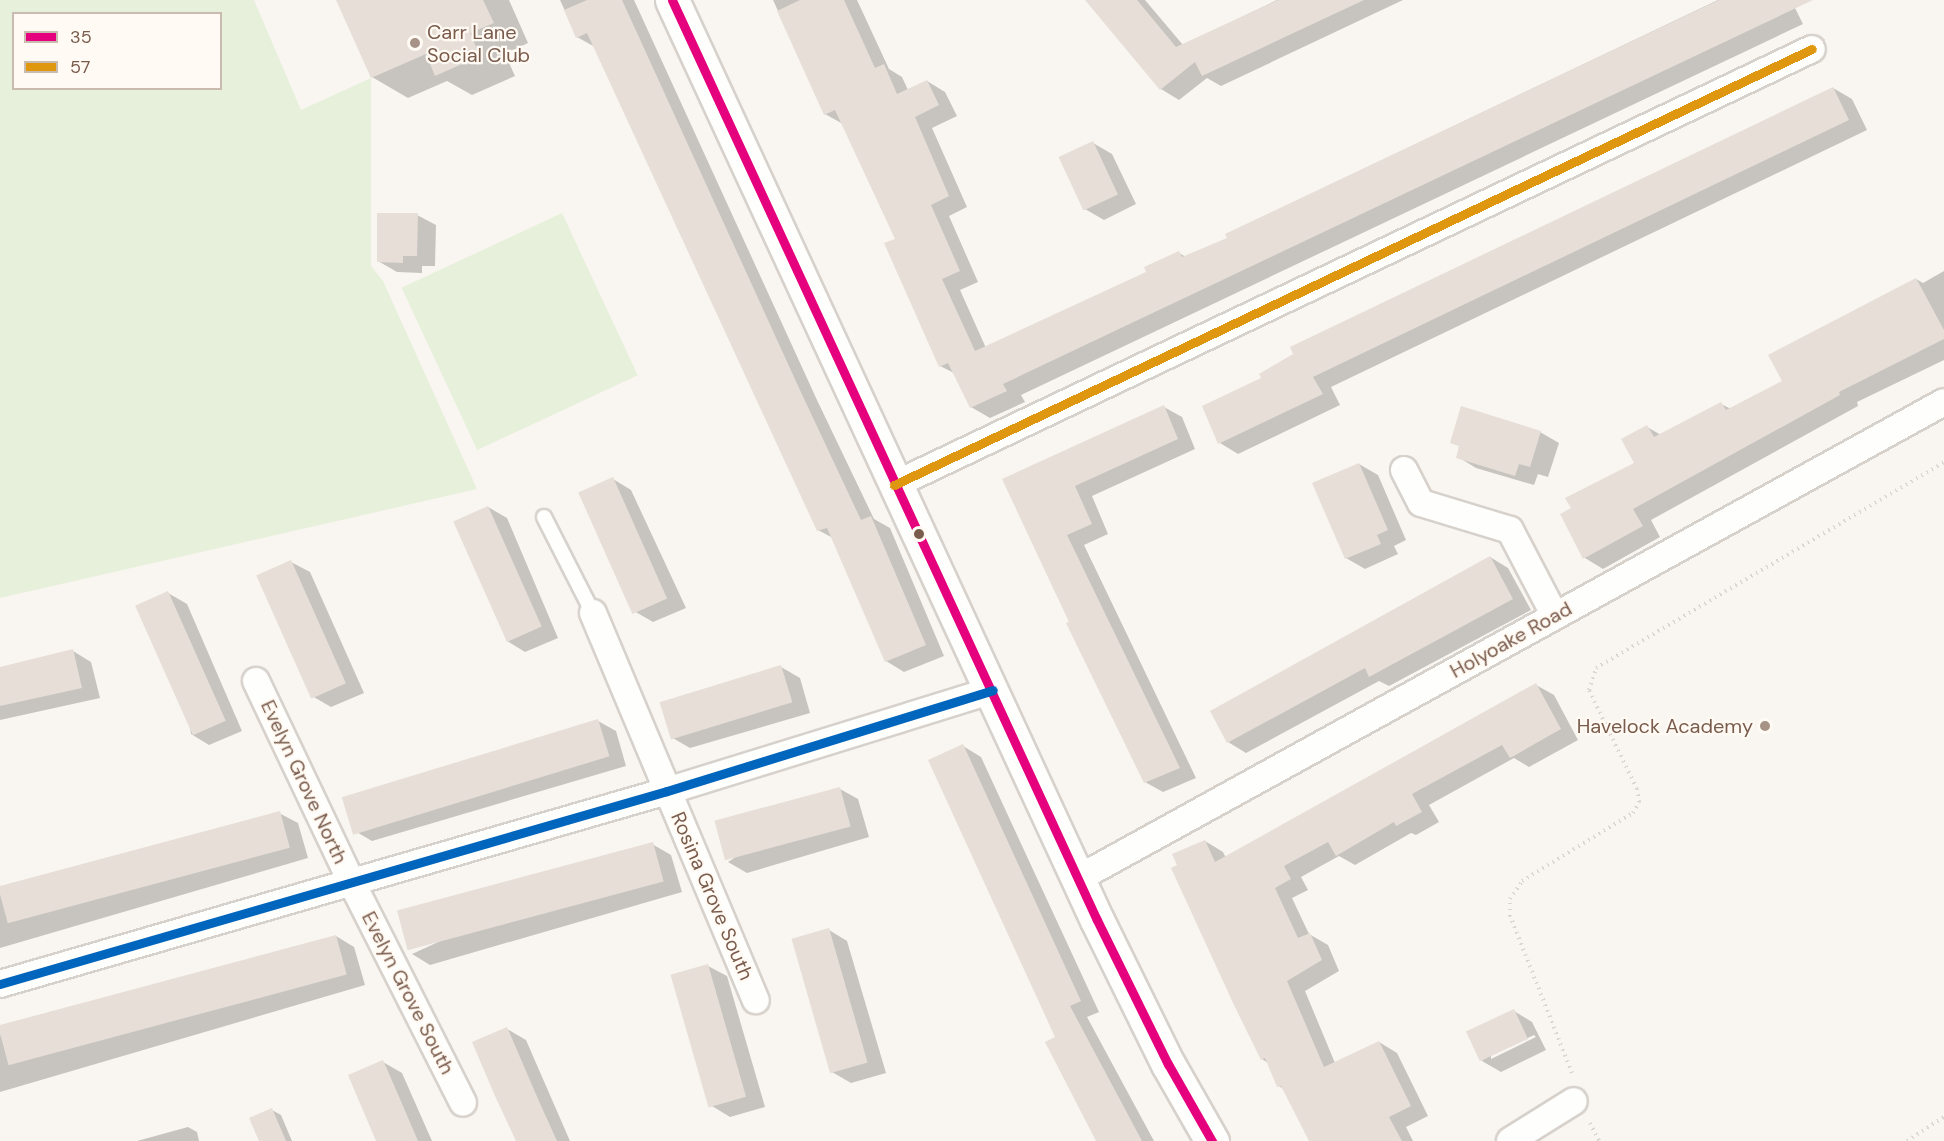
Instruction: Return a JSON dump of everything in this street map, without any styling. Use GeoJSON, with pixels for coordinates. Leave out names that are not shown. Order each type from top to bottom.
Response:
{"type":"FeatureCollection","features":[{"type":"Feature","properties":{"kind":"street"},"geometry":{"type":"LineString","coordinates":[[672,0],[894,485],[993,690],[1079,879],[1168,1064],[1212,1141]]}},
{"type":"Feature","properties":{"kind":"street"},"geometry":{"type":"LineString","coordinates":[[894,485],[1812,49]]}},
{"type":"Feature","properties":{"kind":"street","name":"Holyoake Road"},"geometry":{"type":"LineString","coordinates":[[1079,879],[1944,402]]}},
{"type":"Feature","properties":{"kind":"street"},"geometry":{"type":"LineString","coordinates":[[1404,470],[1421,503],[1510,530],[1555,616]]}},
{"type":"Feature","properties":{"kind":"street","name":"Rosina Grove South"},"geometry":{"type":"LineString","coordinates":[[593,614],[756,1000]]}},
{"type":"Feature","properties":{"kind":"street","name":"Evelyn Grove North"},"geometry":{"type":"LineString","coordinates":[[256,681],[352,883]]}},
{"type":"Feature","properties":{"kind":"street"},"geometry":{"type":"LineString","coordinates":[[0,984],[668,791],[993,690]]}},
{"type":"Feature","properties":{"kind":"street","name":"Evelyn Grove South"},"geometry":{"type":"LineString","coordinates":[[352,883],[463,1103]]}},
{"type":"Feature","properties":{"kind":"street"},"geometry":{"type":"LineString","coordinates":[[1510,1141],[1572,1102]]}},
{"type":"Feature","properties":{"kind":"lane"},"geometry":{"type":"LineString","coordinates":[[544,517],[593,614]]}},
{"type":"Feature","properties":{"kind":"path"},"geometry":{"type":"LineString","coordinates":[[1572,1102],[1559,1088],[1563,1081],[1574,1079],[1510,916],[1510,898],[1522,881],[1633,813],[1639,802],[1637,789],[1589,690],[1596,668],[1944,462]]}},
{"type":"Feature","properties":{"kind":"path"},"geometry":{"type":"LineString","coordinates":[[1906,1141],[1944,1117]]}},
{"type":"Feature","properties":{"kind":"green space"},"geometry":{"type":"Polygon","coordinates":[[[0,0],[254,0],[301,110],[371,78],[371,266],[383,281],[477,489],[0,598],[0,0]]]}},
{"type":"Feature","properties":{"kind":"green space"},"geometry":{"type":"Polygon","coordinates":[[[562,213],[638,375],[477,450],[402,288],[562,213]]]}},
{"type":"Feature","properties":{"kind":"building","name":"Carr Lane Social Club"},"geometry":{"type":"Polygon","coordinates":[[[336,0],[483,0],[494,23],[470,33],[480,56],[435,76],[426,54],[371,78],[336,0]]]}},
{"type":"Feature","properties":{"kind":"building"},"geometry":{"type":"Polygon","coordinates":[[[587,0],[622,0],[861,520],[871,516],[926,645],[885,662],[827,528],[817,531],[587,33],[576,38],[564,10],[587,0]]]}},
{"type":"Feature","properties":{"kind":"building"},"geometry":{"type":"Polygon","coordinates":[[[800,0],[844,0],[875,68],[884,64],[897,94],[927,80],[939,105],[915,117],[949,196],[931,205],[960,271],[942,279],[975,351],[1146,272],[1144,267],[1179,251],[1182,257],[1227,238],[1225,234],[1719,0],[1813,0],[1003,384],[1007,391],[970,408],[948,363],[939,367],[884,243],[895,239],[835,110],[824,115],[777,11],[800,0]]]}},
{"type":"Feature","properties":{"kind":"building"},"geometry":{"type":"Polygon","coordinates":[[[1085,0],[1137,0],[1176,47],[1278,0],[1364,0],[1202,76],[1195,62],[1160,90],[1085,0]]]}},
{"type":"Feature","properties":{"kind":"building"},"geometry":{"type":"Polygon","coordinates":[[[1833,87],[1849,120],[1313,377],[1323,394],[1218,444],[1202,406],[1261,378],[1259,374],[1293,354],[1290,347],[1833,87]]]}},
{"type":"Feature","properties":{"kind":"building"},"geometry":{"type":"Polygon","coordinates":[[[1093,141],[1118,194],[1083,211],[1059,157],[1093,141]]]}},
{"type":"Feature","properties":{"kind":"building"},"geometry":{"type":"Polygon","coordinates":[[[377,213],[418,213],[417,256],[403,256],[403,263],[377,262],[377,213]]]}},
{"type":"Feature","properties":{"kind":"building"},"geometry":{"type":"Polygon","coordinates":[[[1916,278],[1944,330],[1944,339],[1839,392],[1840,395],[1633,509],[1643,526],[1583,559],[1560,514],[1571,508],[1565,498],[1634,463],[1621,439],[1647,425],[1654,437],[1721,402],[1726,410],[1782,381],[1768,355],[1916,278]]]}},
{"type":"Feature","properties":{"kind":"building"},"geometry":{"type":"Polygon","coordinates":[[[1164,405],[1178,439],[1075,486],[1092,524],[1067,535],[1180,768],[1144,783],[1066,623],[1069,622],[1002,479],[1164,405]]]}},
{"type":"Feature","properties":{"kind":"building"},"geometry":{"type":"Polygon","coordinates":[[[1461,406],[1541,431],[1530,467],[1519,464],[1515,476],[1456,458],[1459,446],[1450,443],[1461,406]]]}},
{"type":"Feature","properties":{"kind":"building"},"geometry":{"type":"Polygon","coordinates":[[[1359,463],[1388,530],[1377,535],[1381,544],[1345,559],[1312,483],[1359,463]]]}},
{"type":"Feature","properties":{"kind":"building"},"geometry":{"type":"Polygon","coordinates":[[[613,477],[667,599],[632,614],[578,492],[613,477]]]}},
{"type":"Feature","properties":{"kind":"building"},"geometry":{"type":"Polygon","coordinates":[[[488,506],[542,627],[507,642],[453,521],[488,506]]]}},
{"type":"Feature","properties":{"kind":"building"},"geometry":{"type":"Polygon","coordinates":[[[1490,556],[1513,599],[1369,677],[1365,668],[1227,743],[1210,711],[1490,556]]]}},
{"type":"Feature","properties":{"kind":"building"},"geometry":{"type":"Polygon","coordinates":[[[291,560],[346,683],[311,699],[256,575],[291,560]]]}},
{"type":"Feature","properties":{"kind":"building"},"geometry":{"type":"Polygon","coordinates":[[[168,591],[226,721],[193,735],[135,606],[168,591]]]}},
{"type":"Feature","properties":{"kind":"building"},"geometry":{"type":"Polygon","coordinates":[[[73,649],[82,688],[0,706],[0,667],[73,649]]]}},
{"type":"Feature","properties":{"kind":"building"},"geometry":{"type":"Polygon","coordinates":[[[781,665],[792,702],[671,739],[660,702],[781,665]]]}},
{"type":"Feature","properties":{"kind":"building"},"geometry":{"type":"Polygon","coordinates":[[[1536,683],[1561,729],[1510,758],[1502,745],[1412,794],[1422,812],[1396,826],[1394,822],[1336,856],[1328,842],[1284,866],[1291,879],[1275,888],[1298,938],[1310,933],[1322,960],[1287,981],[1324,1067],[1379,1041],[1411,1106],[1389,1117],[1402,1141],[1309,1141],[1281,1086],[1277,1087],[1265,1058],[1261,1060],[1234,1005],[1171,868],[1177,865],[1172,854],[1205,840],[1215,862],[1536,683]]]}},
{"type":"Feature","properties":{"kind":"building"},"geometry":{"type":"Polygon","coordinates":[[[598,719],[609,756],[353,835],[342,797],[598,719]]]}},
{"type":"Feature","properties":{"kind":"building"},"geometry":{"type":"Polygon","coordinates":[[[963,744],[1081,1001],[1070,1006],[1142,1141],[1096,1141],[1045,1042],[1055,1037],[928,760],[963,744]]]}},
{"type":"Feature","properties":{"kind":"building"},"geometry":{"type":"Polygon","coordinates":[[[840,787],[851,827],[725,860],[714,821],[840,787]]]}},
{"type":"Feature","properties":{"kind":"building"},"geometry":{"type":"Polygon","coordinates":[[[280,811],[290,848],[8,923],[0,886],[280,811]]]}},
{"type":"Feature","properties":{"kind":"building"},"geometry":{"type":"Polygon","coordinates":[[[653,842],[664,882],[408,950],[397,911],[653,842]]]}},
{"type":"Feature","properties":{"kind":"building"},"geometry":{"type":"Polygon","coordinates":[[[829,928],[868,1063],[830,1073],[792,939],[829,928]]]}},
{"type":"Feature","properties":{"kind":"building"},"geometry":{"type":"Polygon","coordinates":[[[336,935],[347,975],[9,1065],[0,1025],[336,935]]]}},
{"type":"Feature","properties":{"kind":"building"},"geometry":{"type":"Polygon","coordinates":[[[708,964],[746,1097],[709,1107],[671,975],[708,964]]]}},
{"type":"Feature","properties":{"kind":"building"},"geometry":{"type":"Polygon","coordinates":[[[1514,1009],[1528,1039],[1480,1061],[1466,1031],[1514,1009]]]}},
{"type":"Feature","properties":{"kind":"building"},"geometry":{"type":"Polygon","coordinates":[[[507,1027],[557,1141],[516,1141],[495,1096],[472,1042],[507,1027]]]}},
{"type":"Feature","properties":{"kind":"building"},"geometry":{"type":"Polygon","coordinates":[[[383,1060],[418,1141],[376,1141],[348,1075],[383,1060]]]}},
{"type":"Feature","properties":{"kind":"building"},"geometry":{"type":"Polygon","coordinates":[[[272,1108],[286,1141],[259,1141],[249,1118],[272,1108]]]}},
{"type":"Feature","properties":{"kind":"transit line","name":"35"},"geometry":{"type":"LineString","coordinates":[[672,0],[1097,920],[1168,1064],[1212,1141]]}},
{"type":"Feature","properties":{"kind":"transit line","name":"57"},"geometry":{"type":"LineString","coordinates":[[894,485],[1812,49]]}},
{"type":"Feature","properties":{"kind":"transit line"},"geometry":{"type":"LineString","coordinates":[[0,984],[667,791],[993,690]]}},
{"type":"Feature","properties":{"kind":"place","name":"Carr Lane Social Club"},"geometry":{"type":"Point","coordinates":[415,43]}},
{"type":"Feature","properties":{"kind":"place","name":"Havelock Academy"},"geometry":{"type":"Point","coordinates":[1765,726]}}]}
